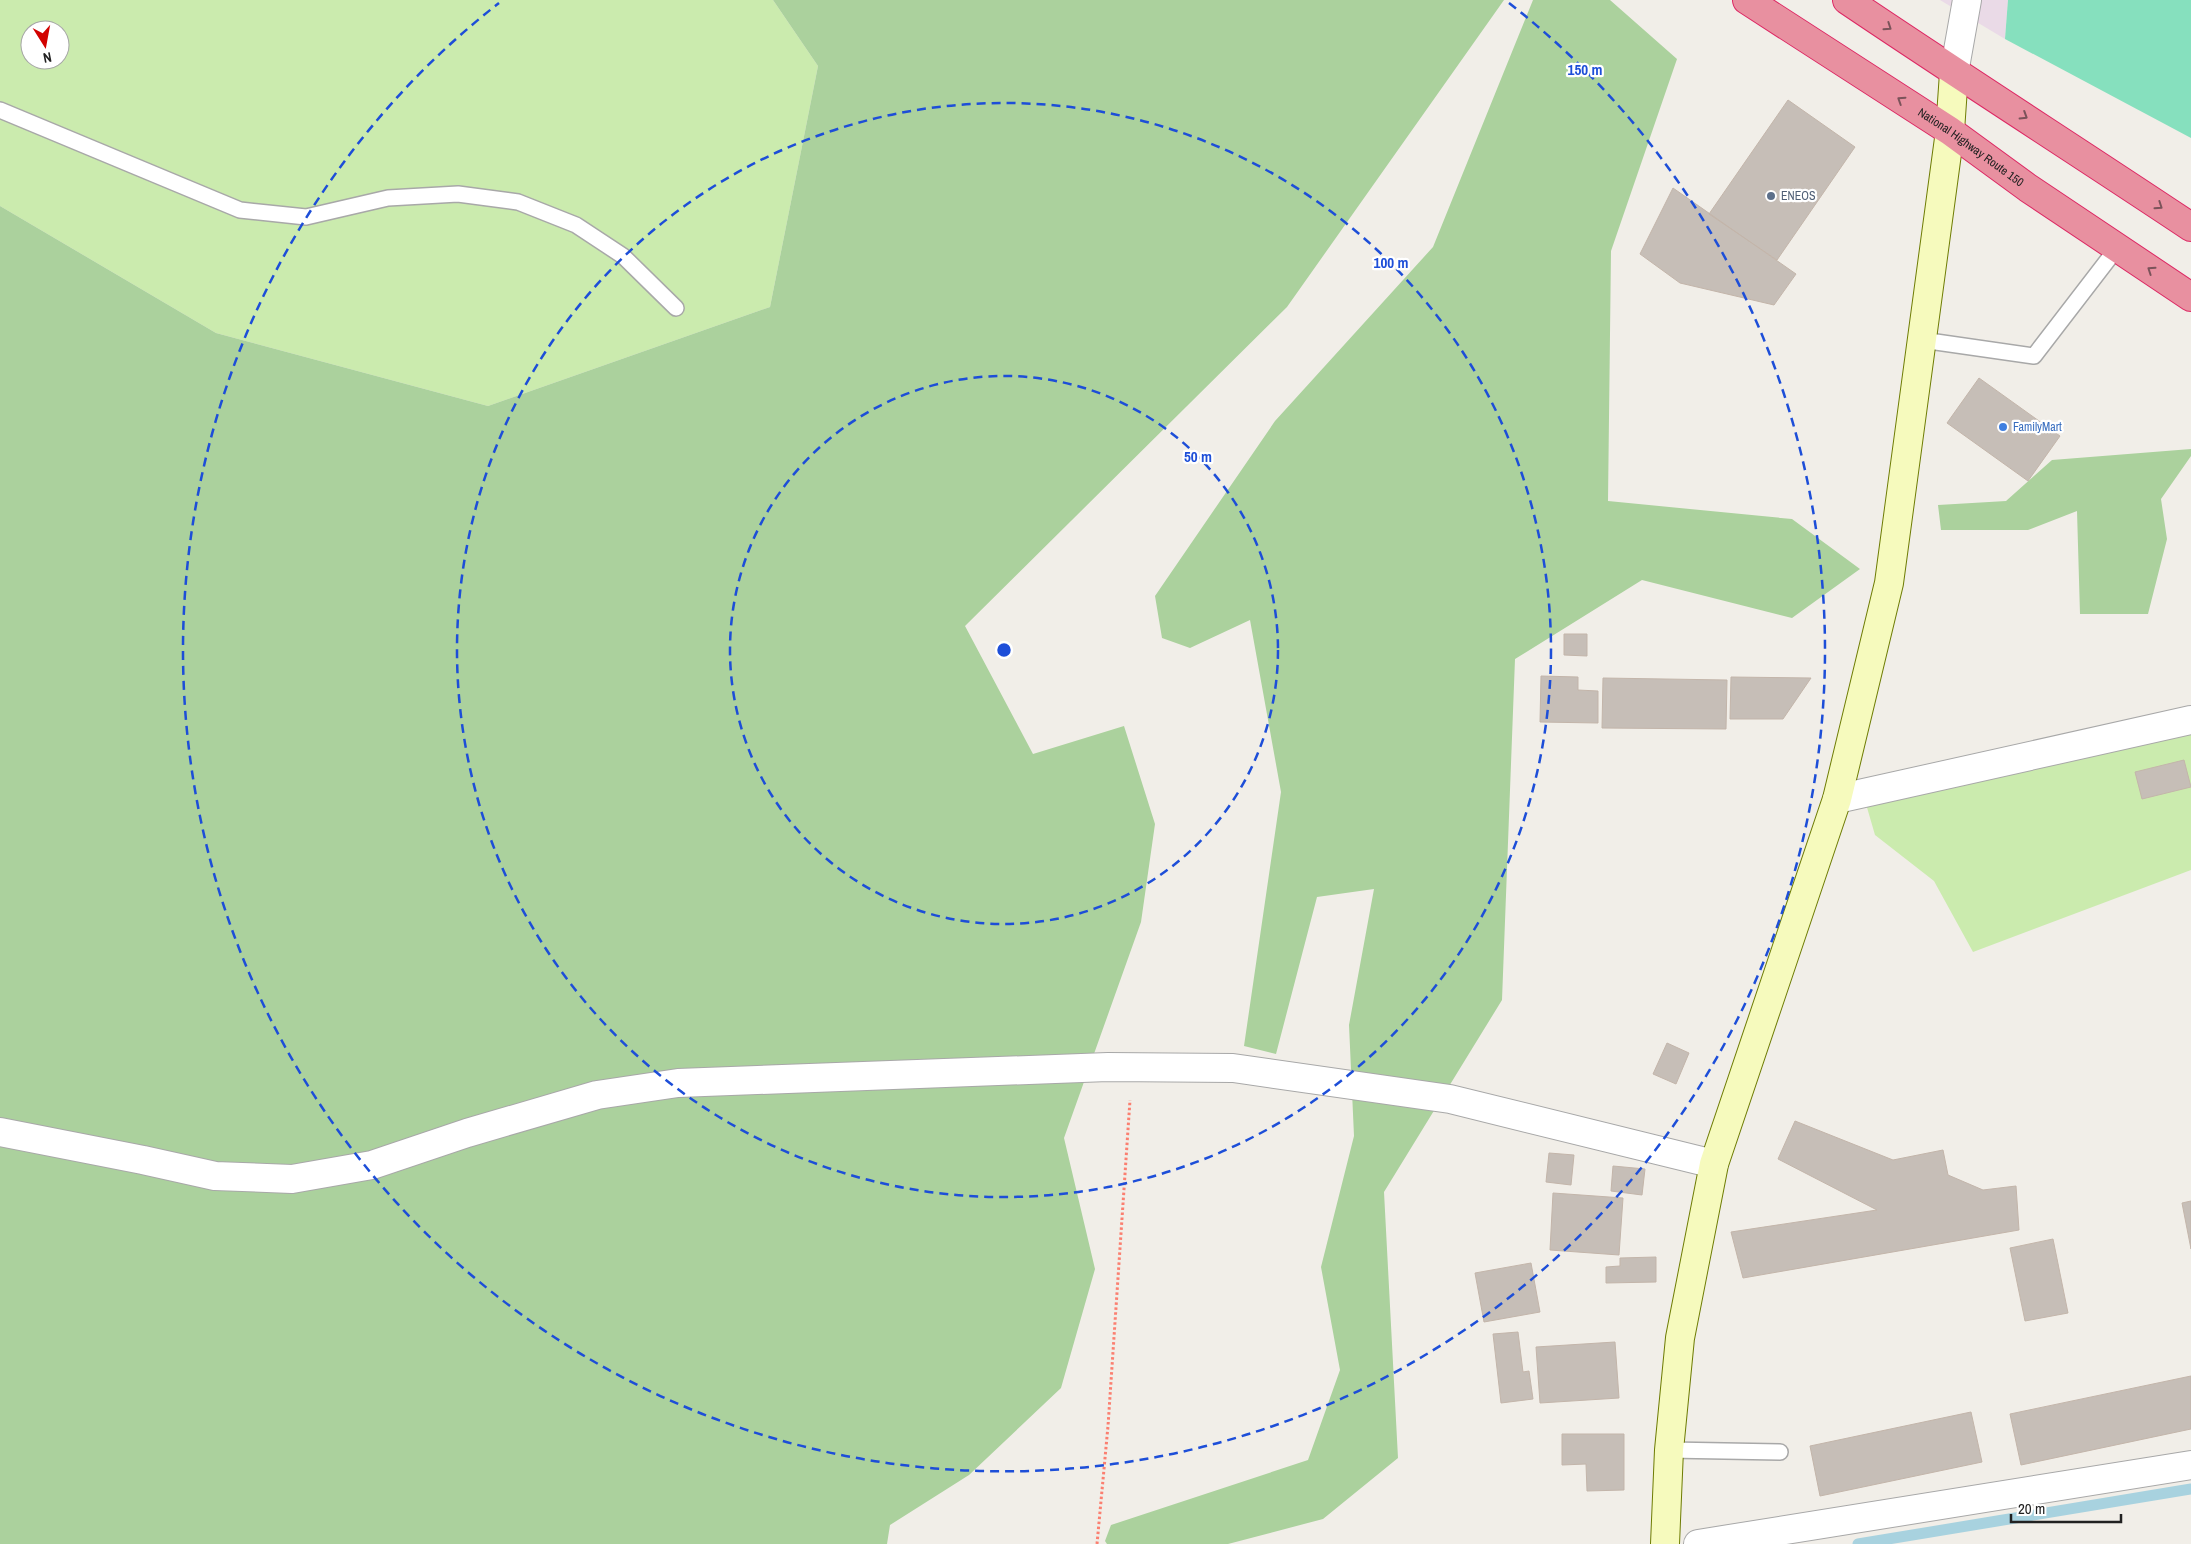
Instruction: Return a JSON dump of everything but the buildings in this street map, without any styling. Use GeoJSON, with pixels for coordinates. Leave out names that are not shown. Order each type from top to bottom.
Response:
{"type":"FeatureCollection","features":[{"type":"Feature","properties":{"kind":"highway","name":"National Highway Route 150"},"geometry":{"type":"LineString","coordinates":[[1748,0],[1950,131],[2028,188],[2191,297]]}},
{"type":"Feature","properties":{"kind":"highway"},"geometry":{"type":"LineString","coordinates":[[1847,0],[2191,226]]}},
{"type":"Feature","properties":{"kind":"street"},"geometry":{"type":"LineString","coordinates":[[1665,1544],[1669,1450],[1680,1338],[1714,1164],[1837,799],[1889,583],[1950,131],[1954,72],[1968,0]]}},
{"type":"Feature","properties":{"kind":"street"},"geometry":{"type":"LineString","coordinates":[[1837,799],[2191,720]]}},
{"type":"Feature","properties":{"kind":"street"},"geometry":{"type":"LineString","coordinates":[[0,1132],[215,1176],[292,1179],[372,1165],[467,1133],[597,1096],[678,1083],[1132,1067],[1233,1068],[1450,1099],[1714,1164]]}},
{"type":"Feature","properties":{"kind":"street"},"geometry":{"type":"LineString","coordinates":[[1698,1544],[2191,1465]]}},
{"type":"Feature","properties":{"kind":"lane"},"geometry":{"type":"LineString","coordinates":[[0,110],[240,210],[306,217],[388,198],[458,194],[518,202],[576,225],[623,256],[676,308]]}},
{"type":"Feature","properties":{"kind":"lane"},"geometry":{"type":"LineString","coordinates":[[1922,340],[2034,356],[2117,248]]}},
{"type":"Feature","properties":{"kind":"lane"},"geometry":{"type":"LineString","coordinates":[[1669,1450],[1780,1452]]}},
{"type":"Feature","properties":{"kind":"path"},"geometry":{"type":"LineString","coordinates":[[1097,1544],[1108,1416],[1132,1067]]}},
{"type":"Feature","properties":{"kind":"shaded area"},"geometry":{"type":"Polygon","coordinates":[[[1940,0],[2008,0],[2005,39],[1940,0]]]}},
{"type":"Feature","properties":{"kind":"green space"},"geometry":{"type":"Polygon","coordinates":[[[0,0],[773,0],[818,66],[770,307],[488,406],[216,333],[0,206],[0,0]]]}},
{"type":"Feature","properties":{"kind":"green space"},"geometry":{"type":"Polygon","coordinates":[[[773,0],[1504,0],[1287,307],[965,626],[1033,754],[1124,726],[1155,824],[1141,922],[1064,1138],[1095,1269],[1061,1388],[969,1475],[890,1525],[887,1544],[0,1544],[0,206],[216,333],[488,406],[770,307],[818,66],[773,0]]]}},
{"type":"Feature","properties":{"kind":"green space"},"geometry":{"type":"Polygon","coordinates":[[[1533,0],[1610,0],[1677,59],[1611,251],[1608,501],[1792,519],[1860,569],[1792,618],[1642,580],[1515,659],[1502,1000],[1384,1192],[1398,1458],[1323,1519],[1228,1544],[1107,1544],[1105,1541],[1111,1525],[1308,1460],[1340,1370],[1321,1267],[1354,1136],[1349,1025],[1374,889],[1317,897],[1276,1054],[1244,1046],[1281,792],[1250,620],[1190,648],[1162,638],[1155,596],[1275,421],[1433,247],[1533,0]]]}},
{"type":"Feature","properties":{"kind":"green space"},"geometry":{"type":"Polygon","coordinates":[[[2008,0],[2191,0],[2191,138],[2005,39],[2008,0]]]}},
{"type":"Feature","properties":{"kind":"green space"},"geometry":{"type":"Polygon","coordinates":[[[2191,449],[2191,456],[2161,499],[2167,539],[2148,614],[2080,614],[2077,511],[2028,530],[1941,530],[1938,505],[2006,501],[2052,460],[2191,449]]]}},
{"type":"Feature","properties":{"kind":"green space"},"geometry":{"type":"Polygon","coordinates":[[[2191,731],[2191,870],[1973,952],[1934,881],[1875,835],[1866,804],[2191,731]]]}},
{"type":"Feature","properties":{"kind":"waterway"},"geometry":{"type":"LineString","coordinates":[[1858,1544],[2191,1489]]}},
{"type":"Feature","properties":{"kind":"place","name":"ENEOS"},"geometry":{"type":"Point","coordinates":[1771,196]}},
{"type":"Feature","properties":{"kind":"place","name":"FamilyMart"},"geometry":{"type":"Point","coordinates":[2003,427]}}]}
